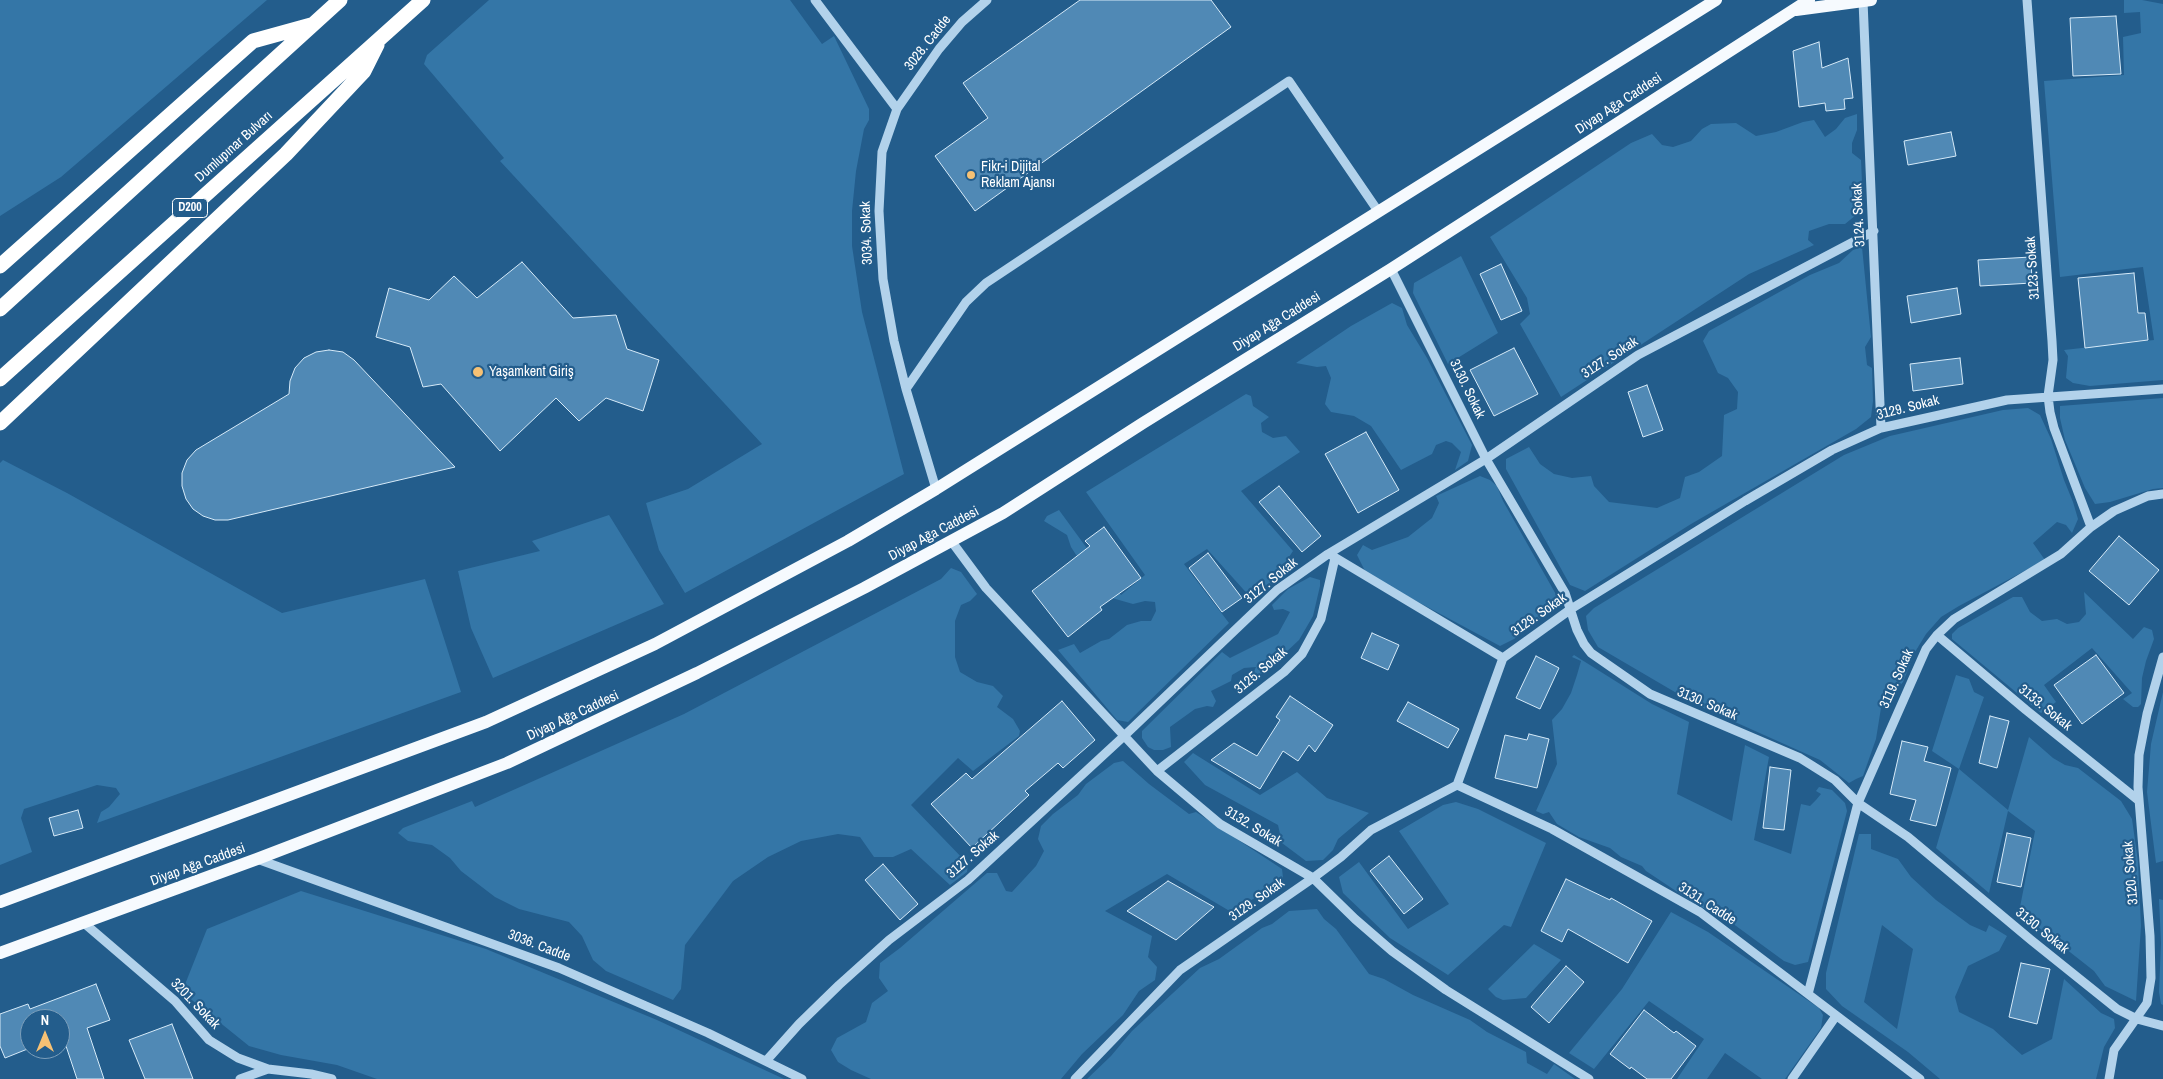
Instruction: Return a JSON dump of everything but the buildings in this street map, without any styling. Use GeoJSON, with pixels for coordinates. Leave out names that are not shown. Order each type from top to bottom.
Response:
{"type":"FeatureCollection","features":[{"type":"Feature","properties":{"kind":"highway"},"geometry":{"type":"LineString","coordinates":[[0,309],[340,0]]}},
{"type":"Feature","properties":{"kind":"highway","name":"Dumlupınar Bulvarı"},"geometry":{"type":"LineString","coordinates":[[0,379],[423,0]]}},
{"type":"Feature","properties":{"kind":"highway"},"geometry":{"type":"LineString","coordinates":[[0,266],[253,41],[315,24]]}},
{"type":"Feature","properties":{"kind":"highway"},"geometry":{"type":"LineString","coordinates":[[0,423],[286,154],[364,71],[381,38]]}},
{"type":"Feature","properties":{"kind":"main road"},"geometry":{"type":"LineString","coordinates":[[0,902],[486,722],[655,644],[848,541],[936,489],[1716,0]]}},
{"type":"Feature","properties":{"kind":"main road","name":"Diyap Ağa Caddesi"},"geometry":{"type":"LineString","coordinates":[[0,953],[257,859],[507,763],[689,677],[952,542],[1003,513],[1143,423],[1391,269],[1809,0]]}},
{"type":"Feature","properties":{"kind":"main road"},"geometry":{"type":"LineString","coordinates":[[1791,11],[1867,1]]}},
{"type":"Feature","properties":{"kind":"street"},"geometry":{"type":"LineString","coordinates":[[815,0],[897,109]]}},
{"type":"Feature","properties":{"kind":"street","name":"3028. Cadde"},"geometry":{"type":"LineString","coordinates":[[897,109],[939,49],[962,22],[987,0]]}},
{"type":"Feature","properties":{"kind":"street","name":"3123. Sokak"},"geometry":{"type":"LineString","coordinates":[[2027,0],[2052,350],[2048,396],[2054,428],[2091,527]]}},
{"type":"Feature","properties":{"kind":"street","name":"3124. Sokak"},"geometry":{"type":"LineString","coordinates":[[1867,1],[1881,428]]}},
{"type":"Feature","properties":{"kind":"street"},"geometry":{"type":"LineString","coordinates":[[906,389],[963,307],[986,283],[1290,81],[1378,211]]}},
{"type":"Feature","properties":{"kind":"street","name":"3034. Sokak"},"geometry":{"type":"LineString","coordinates":[[897,109],[882,152],[878,211],[884,286],[894,341],[906,389],[936,489]]}},
{"type":"Feature","properties":{"kind":"street","name":"3127. Sokak"},"geometry":{"type":"LineString","coordinates":[[766,1061],[799,1024],[869,957],[968,880],[1123,737],[1266,600],[1486,459],[1638,356],[1874,231]]}},
{"type":"Feature","properties":{"kind":"street","name":"3130. Sokak"},"geometry":{"type":"LineString","coordinates":[[1391,269],[1486,459],[1565,593],[1577,630],[1591,653],[1650,694],[1800,758],[1835,780],[1858,803],[1908,837],[2117,1009],[2137,1019],[2163,1026]]}},
{"type":"Feature","properties":{"kind":"street","name":"3129. Sokak"},"geometry":{"type":"LineString","coordinates":[[1503,658],[1571,609],[1745,500],[1832,450],[1881,428],[2007,400],[2163,389]]}},
{"type":"Feature","properties":{"kind":"street","name":"3119. Sokak"},"geometry":{"type":"LineString","coordinates":[[1808,994],[1858,803],[1926,649],[1936,635],[1954,619],[2061,554],[2091,527],[2114,511],[2148,496],[2163,494]]}},
{"type":"Feature","properties":{"kind":"street","name":"3132. Sokak"},"geometry":{"type":"LineString","coordinates":[[952,542],[986,588],[1123,737],[1157,771],[1220,824],[1313,878],[1355,919],[1400,957],[1446,990],[1589,1079]]}},
{"type":"Feature","properties":{"kind":"street"},"geometry":{"type":"LineString","coordinates":[[1332,556],[1503,658],[1457,786]]}},
{"type":"Feature","properties":{"kind":"street","name":"3125. Sokak"},"geometry":{"type":"LineString","coordinates":[[1157,771],[1284,672],[1302,654],[1321,620],[1332,556]]}},
{"type":"Feature","properties":{"kind":"street","name":"3133. Sokak"},"geometry":{"type":"LineString","coordinates":[[1936,635],[2138,800]]}},
{"type":"Feature","properties":{"kind":"street","name":"3120. Sokak"},"geometry":{"type":"LineString","coordinates":[[2109,1079],[2114,1050],[2146,1004],[2151,978],[2150,936],[2138,800],[2139,755],[2146,714],[2163,657]]}},
{"type":"Feature","properties":{"kind":"street","name":"3129. Sokak"},"geometry":{"type":"LineString","coordinates":[[1075,1079],[1180,970],[1313,878],[1341,857],[1371,830],[1457,786]]}},
{"type":"Feature","properties":{"kind":"street","name":"3131. Cadde"},"geometry":{"type":"LineString","coordinates":[[1457,786],[1552,829],[1700,912],[1920,1079]]}},
{"type":"Feature","properties":{"kind":"street","name":"3036. Cadde"},"geometry":{"type":"LineString","coordinates":[[257,859],[533,958],[674,1018],[802,1079]]}},
{"type":"Feature","properties":{"kind":"street","name":"3201. Sokak"},"geometry":{"type":"LineString","coordinates":[[84,923],[175,1001],[209,1040],[238,1058],[268,1069],[311,1074],[332,1079]]}},
{"type":"Feature","properties":{"kind":"street"},"geometry":{"type":"LineString","coordinates":[[1792,1079],[1836,1016]]}},
{"type":"Feature","properties":{"kind":"street"},"geometry":{"type":"LineString","coordinates":[[240,1079],[268,1069]]}},
{"type":"Feature","properties":{"kind":"shaded area"},"geometry":{"type":"Polygon","coordinates":[[[0,0],[267,0],[61,177],[0,216],[0,0]]]}},
{"type":"Feature","properties":{"kind":"shaded area"},"geometry":{"type":"Polygon","coordinates":[[[489,0],[790,0],[822,44],[834,36],[869,109],[869,120],[864,129],[856,171],[852,211],[852,246],[862,312],[904,474],[685,593],[659,550],[646,503],[688,489],[762,444],[500,161],[504,158],[424,64],[427,55],[489,0]]]}},
{"type":"Feature","properties":{"kind":"shaded area"},"geometry":{"type":"Polygon","coordinates":[[[2124,0],[2142,0],[2163,4],[2163,380],[2090,386],[2073,383],[2066,378],[2068,356],[2064,350],[2154,340],[2143,267],[2060,277],[2044,81],[2124,75],[2123,37],[2141,33],[2140,12],[2124,13],[2124,0]]]}},
{"type":"Feature","properties":{"kind":"shaded area"},"geometry":{"type":"Polygon","coordinates":[[[1857,114],[1857,130],[1852,143],[1852,153],[1861,160],[1863,205],[1856,215],[1845,224],[1829,224],[1809,231],[1808,240],[1814,245],[1749,274],[1561,397],[1520,324],[1530,314],[1527,298],[1490,237],[1631,143],[1652,134],[1662,145],[1673,147],[1691,141],[1702,129],[1711,124],[1736,123],[1756,136],[1814,120],[1825,137],[1836,129],[1845,118],[1857,114]]]}},
{"type":"Feature","properties":{"kind":"shaded area"},"geometry":{"type":"Polygon","coordinates":[[[1862,247],[1871,337],[1865,347],[1867,365],[1872,368],[1873,401],[1871,417],[1856,429],[1691,524],[1585,591],[1570,585],[1506,469],[1506,459],[1529,447],[1540,464],[1554,474],[1572,478],[1591,476],[1594,486],[1609,502],[1657,508],[1680,498],[1685,477],[1699,472],[1722,456],[1724,415],[1737,409],[1738,392],[1728,378],[1718,373],[1703,341],[1709,331],[1810,275],[1839,263],[1853,250],[1862,247]]]}},
{"type":"Feature","properties":{"kind":"shaded area"},"geometry":{"type":"Polygon","coordinates":[[[1461,256],[1498,333],[1448,364],[1413,293],[1414,283],[1461,256]]]}},
{"type":"Feature","properties":{"kind":"shaded area"},"geometry":{"type":"Polygon","coordinates":[[[1392,303],[1402,308],[1407,325],[1427,358],[1472,445],[1468,461],[1455,470],[1461,452],[1452,443],[1446,441],[1436,445],[1432,454],[1401,470],[1371,426],[1354,416],[1331,412],[1325,404],[1331,378],[1326,366],[1317,367],[1296,363],[1351,326],[1392,303]]]}},
{"type":"Feature","properties":{"kind":"shaded area"},"geometry":{"type":"Polygon","coordinates":[[[1246,394],[1251,396],[1253,406],[1269,417],[1261,423],[1262,432],[1273,438],[1286,436],[1300,452],[1241,491],[1293,551],[1289,557],[1295,561],[1294,568],[1252,599],[1207,549],[1184,564],[1229,623],[1128,722],[1117,720],[1058,650],[1074,644],[1080,653],[1101,641],[1109,639],[1127,625],[1141,621],[1151,621],[1156,611],[1155,602],[1145,601],[1133,604],[1112,598],[1080,561],[1071,547],[1067,535],[1044,521],[1047,516],[1059,510],[1121,595],[1145,575],[1086,492],[1246,394]]]}},
{"type":"Feature","properties":{"kind":"shaded area"},"geometry":{"type":"Polygon","coordinates":[[[2163,398],[2163,488],[2095,504],[2085,488],[2065,440],[2060,418],[2060,406],[2163,398]]]}},
{"type":"Feature","properties":{"kind":"shaded area"},"geometry":{"type":"Polygon","coordinates":[[[2028,408],[2040,415],[2051,439],[2078,519],[2072,533],[2066,525],[2057,522],[2033,543],[2045,560],[1941,617],[1926,634],[1915,652],[1903,682],[1881,708],[1876,739],[1863,776],[1849,783],[1820,760],[1697,705],[1598,647],[1588,630],[1586,616],[1594,608],[1844,455],[1890,436],[2003,410],[2028,408]]]}},
{"type":"Feature","properties":{"kind":"shaded area"},"geometry":{"type":"Polygon","coordinates":[[[3,460],[67,493],[282,613],[425,579],[461,692],[97,823],[101,812],[109,807],[120,794],[116,788],[97,785],[24,809],[21,818],[32,852],[0,865],[0,463],[3,460]]]}},
{"type":"Feature","properties":{"kind":"shaded area"},"geometry":{"type":"Polygon","coordinates":[[[1480,476],[1490,480],[1497,486],[1503,501],[1558,598],[1556,606],[1514,639],[1500,646],[1379,581],[1365,571],[1357,555],[1363,545],[1372,550],[1408,537],[1432,518],[1439,503],[1436,496],[1480,476]]]}},
{"type":"Feature","properties":{"kind":"shaded area"},"geometry":{"type":"Polygon","coordinates":[[[609,515],[664,604],[493,678],[471,628],[458,571],[540,551],[532,541],[609,515]]]}},
{"type":"Feature","properties":{"kind":"shaded area"},"geometry":{"type":"Polygon","coordinates":[[[951,568],[961,572],[977,594],[970,601],[961,605],[955,621],[955,657],[960,672],[977,682],[993,686],[1003,696],[997,707],[1013,719],[1020,731],[1019,736],[973,771],[958,758],[911,805],[968,864],[967,872],[950,885],[911,849],[893,857],[874,857],[860,837],[838,834],[801,841],[768,857],[733,881],[685,945],[681,989],[673,1000],[606,971],[593,960],[582,936],[569,922],[519,909],[495,897],[461,871],[450,858],[432,845],[408,841],[398,833],[403,828],[472,801],[475,807],[684,714],[941,579],[951,568]]]}},
{"type":"Feature","properties":{"kind":"shaded area"},"geometry":{"type":"Polygon","coordinates":[[[1310,577],[1320,580],[1320,586],[1313,616],[1299,640],[1266,671],[1250,681],[1256,667],[1244,668],[1232,675],[1231,681],[1211,691],[1216,701],[1213,707],[1207,706],[1195,709],[1170,727],[1171,747],[1163,750],[1154,750],[1148,747],[1142,738],[1142,731],[1222,652],[1230,658],[1278,634],[1290,612],[1283,609],[1274,610],[1272,605],[1288,589],[1310,577]]]}},
{"type":"Feature","properties":{"kind":"shaded area"},"geometry":{"type":"Polygon","coordinates":[[[2084,592],[2133,639],[2144,627],[2152,630],[2154,639],[2142,678],[2141,704],[2138,707],[2133,707],[2123,699],[2132,693],[2092,648],[2044,685],[2056,702],[2041,713],[1952,639],[1952,634],[1958,628],[2013,597],[2022,597],[2030,612],[2042,621],[2057,619],[2067,624],[2079,622],[2086,614],[2084,592]]]}},
{"type":"Feature","properties":{"kind":"shaded area"},"geometry":{"type":"Polygon","coordinates":[[[1574,655],[1652,704],[1689,722],[1677,794],[1732,821],[1745,745],[1769,757],[1754,840],[1791,854],[1801,804],[1810,806],[1821,794],[1816,791],[1819,787],[1832,790],[1845,803],[1847,811],[1808,962],[1795,965],[1784,961],[1732,923],[1694,903],[1646,871],[1642,866],[1621,857],[1610,848],[1579,837],[1557,824],[1549,812],[1543,814],[1536,811],[1557,764],[1552,720],[1562,709],[1571,693],[1581,661],[1572,657],[1574,655]]]}},
{"type":"Feature","properties":{"kind":"shaded area"},"geometry":{"type":"Polygon","coordinates":[[[1956,675],[1969,679],[1974,692],[1984,697],[1959,769],[1932,751],[1956,675]]]}},
{"type":"Feature","properties":{"kind":"shaded area"},"geometry":{"type":"Polygon","coordinates":[[[2163,692],[2163,861],[2156,863],[2147,792],[2151,744],[2163,692]]]}},
{"type":"Feature","properties":{"kind":"shaded area"},"geometry":{"type":"Polygon","coordinates":[[[2029,737],[2053,758],[2065,765],[2078,768],[2121,801],[2132,819],[2138,862],[2141,926],[2136,1001],[2105,986],[2094,971],[2019,912],[2035,831],[2008,811],[1989,893],[1936,848],[1959,769],[2008,810],[2029,737]]]}},
{"type":"Feature","properties":{"kind":"shaded area"},"geometry":{"type":"Polygon","coordinates":[[[1193,753],[1260,795],[1297,772],[1327,798],[1369,813],[1338,839],[1333,850],[1323,860],[1306,861],[1282,843],[1278,825],[1205,785],[1184,762],[1193,753]]]}},
{"type":"Feature","properties":{"kind":"shaded area"},"geometry":{"type":"Polygon","coordinates":[[[1123,761],[1149,784],[1189,814],[1196,812],[1282,869],[1283,878],[1233,913],[1167,874],[1105,911],[1152,936],[1148,957],[1157,967],[1155,980],[1139,991],[1123,1015],[1082,1054],[1061,1079],[871,1079],[838,1062],[831,1050],[837,1038],[866,1022],[872,1003],[888,991],[879,978],[880,963],[987,873],[997,873],[1006,891],[1012,892],[1036,866],[1044,851],[1038,839],[1041,826],[1078,795],[1086,784],[1114,763],[1123,761]]]}},
{"type":"Feature","properties":{"kind":"shaded area"},"geometry":{"type":"Polygon","coordinates":[[[1456,802],[1478,809],[1546,843],[1511,927],[1504,925],[1448,975],[1390,938],[1343,893],[1339,877],[1359,862],[1408,929],[1449,904],[1399,831],[1443,805],[1456,802]]]}},
{"type":"Feature","properties":{"kind":"shaded area"},"geometry":{"type":"Polygon","coordinates":[[[1859,834],[1871,834],[1871,849],[1898,859],[1911,877],[1936,900],[1970,925],[1986,932],[1989,925],[2007,936],[1999,951],[1968,966],[1955,997],[1959,1012],[1993,1029],[2022,1055],[2052,1039],[2064,979],[2101,1013],[2114,1019],[2115,1028],[2104,1047],[2096,1079],[1940,1079],[1908,1052],[1842,1006],[1826,989],[1826,973],[1859,834]],[[1882,925],[1864,1002],[1897,1029],[1913,949],[1882,925]]]}},
{"type":"Feature","properties":{"kind":"shaded area"},"geometry":{"type":"Polygon","coordinates":[[[301,891],[486,949],[657,1020],[784,1079],[377,1079],[337,1065],[281,1055],[249,1046],[182,992],[207,929],[301,891]]]}},
{"type":"Feature","properties":{"kind":"shaded area"},"geometry":{"type":"Polygon","coordinates":[[[2159,899],[2163,900],[2163,1005],[2161,1004],[2159,992],[2161,943],[2159,899]]]}},
{"type":"Feature","properties":{"kind":"shaded area"},"geometry":{"type":"Polygon","coordinates":[[[1317,909],[1324,919],[1336,929],[1369,974],[1384,979],[1413,995],[1470,1020],[1487,1032],[1526,1052],[1527,1063],[1547,1074],[1554,1064],[1575,1079],[1087,1079],[1111,1056],[1132,1031],[1200,968],[1219,959],[1289,911],[1317,909]]]}},
{"type":"Feature","properties":{"kind":"shaded area"},"geometry":{"type":"Polygon","coordinates":[[[1671,912],[1708,932],[1819,1008],[1823,1015],[1821,1028],[1785,1079],[1762,1079],[1725,1053],[1707,1079],[1677,1079],[1704,1039],[1649,1001],[1594,1069],[1569,1053],[1622,989],[1671,912]]]}},
{"type":"Feature","properties":{"kind":"shaded area"},"geometry":{"type":"Polygon","coordinates":[[[1534,944],[1561,960],[1526,998],[1503,1000],[1496,997],[1488,989],[1534,944]]]}},
{"type":"Feature","properties":{"kind":"place","name":"Fikr-i Dijital Reklam Ajansı"},"geometry":{"type":"Point","coordinates":[971,175]}},
{"type":"Feature","properties":{"kind":"place","name":"Yaşamkent Giriş"},"geometry":{"type":"Point","coordinates":[478,372]}}]}
